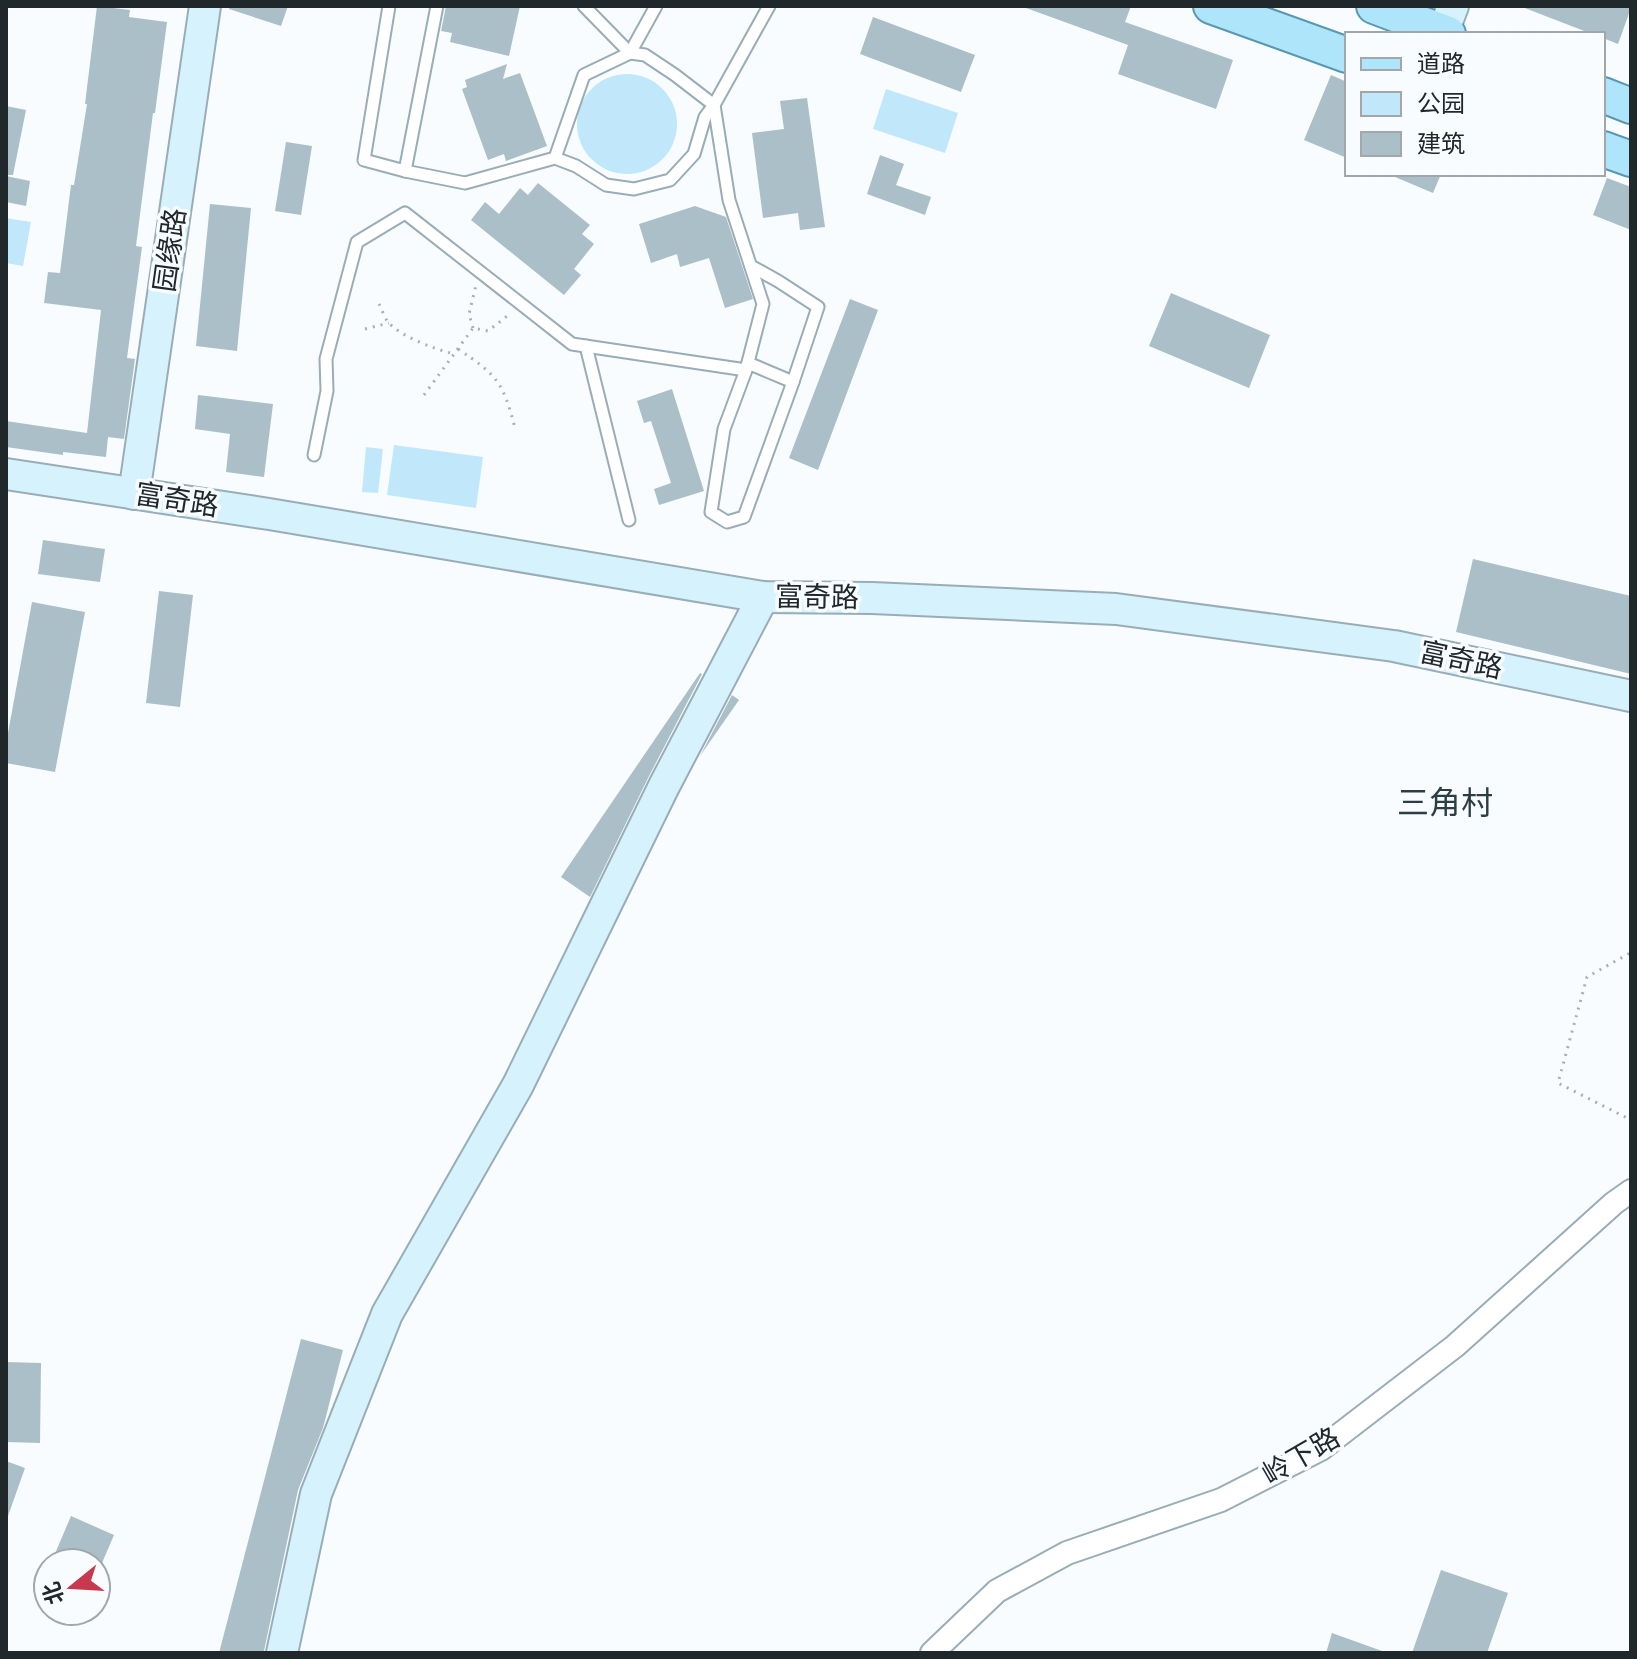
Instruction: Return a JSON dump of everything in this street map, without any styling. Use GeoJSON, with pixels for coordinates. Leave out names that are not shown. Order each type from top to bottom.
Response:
{"type":"FeatureCollection","features":[{"type":"Feature","properties":{"kind":"main road"},"geometry":{"type":"LineString","coordinates":[[1211,6],[1345,54]]}},
{"type":"Feature","properties":{"kind":"main road"},"geometry":{"type":"LineString","coordinates":[[1374,6],[1413,13],[1448,24]]}},
{"type":"Feature","properties":{"kind":"main road"},"geometry":{"type":"LineString","coordinates":[[1605,96],[1631,106]]}},
{"type":"Feature","properties":{"kind":"main road"},"geometry":{"type":"LineString","coordinates":[[1605,150],[1631,159]]}},
{"type":"Feature","properties":{"kind":"street","name":"园缘路"},"geometry":{"type":"LineString","coordinates":[[134,494],[205,6]]}},
{"type":"Feature","properties":{"kind":"street","name":"富奇路"},"geometry":{"type":"LineString","coordinates":[[6,474],[269,514],[763,597],[872,598],[1116,609],[1394,646],[1631,696]]}},
{"type":"Feature","properties":{"kind":"street"},"geometry":{"type":"LineString","coordinates":[[282,1653],[316,1494],[387,1314],[518,1085],[664,786],[763,597]]}},
{"type":"Feature","properties":{"kind":"street","name":"岭下路"},"geometry":{"type":"LineString","coordinates":[[932,1653],[997,1591],[1067,1553],[1221,1500],[1321,1449],[1455,1346],[1631,1191]]}},
{"type":"Feature","properties":{"kind":"lane"},"geometry":{"type":"LineString","coordinates":[[389,6],[364,160],[465,183],[555,158],[576,166],[606,185],[634,189],[670,180],[694,154],[705,117],[769,6]]}},
{"type":"Feature","properties":{"kind":"lane"},"geometry":{"type":"LineString","coordinates":[[405,171],[437,6]]}},
{"type":"Feature","properties":{"kind":"lane"},"geometry":{"type":"LineString","coordinates":[[584,6],[630,53]]}},
{"type":"Feature","properties":{"kind":"lane"},"geometry":{"type":"LineString","coordinates":[[630,53],[656,6]]}},
{"type":"Feature","properties":{"kind":"lane"},"geometry":{"type":"LineString","coordinates":[[555,158],[584,75],[630,53],[645,55],[714,105],[729,200],[763,304],[747,366],[724,429],[711,512],[727,522],[744,517],[818,307],[751,266]]}},
{"type":"Feature","properties":{"kind":"lane"},"geometry":{"type":"LineString","coordinates":[[314,455],[327,391],[326,359],[357,242],[405,213],[572,344],[747,366],[793,382]]}},
{"type":"Feature","properties":{"kind":"lane"},"geometry":{"type":"LineString","coordinates":[[586,346],[629,520]]}},
{"type":"Feature","properties":{"kind":"path"},"geometry":{"type":"LineString","coordinates":[[473,328],[469,314],[477,281]]}},
{"type":"Feature","properties":{"kind":"path"},"geometry":{"type":"LineString","coordinates":[[379,304],[389,323],[428,346],[454,354]]}},
{"type":"Feature","properties":{"kind":"path"},"geometry":{"type":"LineString","coordinates":[[473,328],[488,331],[512,312]]}},
{"type":"Feature","properties":{"kind":"path"},"geometry":{"type":"LineString","coordinates":[[365,329],[389,323]]}},
{"type":"Feature","properties":{"kind":"path"},"geometry":{"type":"LineString","coordinates":[[424,395],[473,328]]}},
{"type":"Feature","properties":{"kind":"path"},"geometry":{"type":"LineString","coordinates":[[458,349],[495,376],[507,398],[515,428]]}},
{"type":"Feature","properties":{"kind":"path"},"geometry":{"type":"LineString","coordinates":[[1631,946],[1630,953],[1587,977],[1558,1083],[1631,1120]]}},
{"type":"Feature","properties":{"kind":"green space"},"geometry":{"type":"Polygon","coordinates":[[[627,74],[646,78],[662,89],[673,105],[677,124],[673,143],[662,159],[646,170],[627,174],[608,170],[592,159],[581,143],[577,124],[581,105],[592,89],[608,78],[627,74]]]}},
{"type":"Feature","properties":{"kind":"green space"},"geometry":{"type":"Polygon","coordinates":[[[886,89],[958,113],[945,153],[873,129],[886,89]]]}},
{"type":"Feature","properties":{"kind":"green space"},"geometry":{"type":"Polygon","coordinates":[[[6,218],[31,222],[23,266],[6,263],[6,218]]]}},
{"type":"Feature","properties":{"kind":"green space"},"geometry":{"type":"Polygon","coordinates":[[[394,445],[483,457],[476,508],[387,495],[394,445]]]}},
{"type":"Feature","properties":{"kind":"green space"},"geometry":{"type":"Polygon","coordinates":[[[366,447],[383,449],[378,493],[362,492],[366,447]]]}},
{"type":"Feature","properties":{"kind":"building"},"geometry":{"type":"Polygon","coordinates":[[[97,6],[130,10],[129,17],[167,22],[136,246],[142,247],[127,358],[135,359],[124,439],[108,437],[106,457],[6,447],[6,421],[87,433],[101,310],[44,303],[48,272],[60,273],[71,185],[74,185],[87,104],[97,6]]]}},
{"type":"Feature","properties":{"kind":"building"},"geometry":{"type":"Polygon","coordinates":[[[230,6],[288,6],[281,26],[229,9],[230,6]]]}},
{"type":"Feature","properties":{"kind":"building"},"geometry":{"type":"Polygon","coordinates":[[[446,6],[520,6],[509,56],[450,42],[452,33],[441,31],[446,6]]]}},
{"type":"Feature","properties":{"kind":"building"},"geometry":{"type":"Polygon","coordinates":[[[1027,6],[1131,6],[1125,22],[1233,60],[1216,109],[1118,74],[1128,45],[1027,6]]]}},
{"type":"Feature","properties":{"kind":"building"},"geometry":{"type":"Polygon","coordinates":[[[1522,7],[1631,8],[1618,44],[1605,39],[1605,32],[1587,32],[1522,7]]]}},
{"type":"Feature","properties":{"kind":"building"},"geometry":{"type":"Polygon","coordinates":[[[873,17],[975,55],[961,92],[860,54],[873,17]]]}},
{"type":"Feature","properties":{"kind":"building"},"geometry":{"type":"Polygon","coordinates":[[[507,64],[503,79],[520,73],[547,146],[506,161],[504,154],[488,160],[462,89],[467,87],[465,80],[507,64]]]}},
{"type":"Feature","properties":{"kind":"building"},"geometry":{"type":"Polygon","coordinates":[[[1331,75],[1345,81],[1345,157],[1304,140],[1331,75]]]}},
{"type":"Feature","properties":{"kind":"building"},"geometry":{"type":"Polygon","coordinates":[[[807,98],[825,227],[800,230],[798,213],[763,218],[752,133],[784,129],[780,101],[807,98]]]}},
{"type":"Feature","properties":{"kind":"building"},"geometry":{"type":"Polygon","coordinates":[[[6,106],[26,110],[13,175],[6,175],[6,106]]]}},
{"type":"Feature","properties":{"kind":"building"},"geometry":{"type":"Polygon","coordinates":[[[286,142],[312,146],[301,215],[275,211],[286,142]]]}},
{"type":"Feature","properties":{"kind":"building"},"geometry":{"type":"Polygon","coordinates":[[[880,155],[904,164],[896,185],[931,197],[925,215],[867,194],[880,155]]]}},
{"type":"Feature","properties":{"kind":"building"},"geometry":{"type":"Polygon","coordinates":[[[6,176],[30,181],[26,206],[6,202],[6,176]]]}},
{"type":"Feature","properties":{"kind":"building"},"geometry":{"type":"Polygon","coordinates":[[[1393,176],[1440,176],[1433,193],[1393,176]]]}},
{"type":"Feature","properties":{"kind":"building"},"geometry":{"type":"Polygon","coordinates":[[[1607,178],[1631,187],[1631,230],[1593,215],[1607,178]]]}},
{"type":"Feature","properties":{"kind":"building"},"geometry":{"type":"Polygon","coordinates":[[[538,183],[590,225],[582,234],[594,244],[574,269],[581,275],[564,295],[471,220],[485,202],[499,214],[520,188],[528,195],[538,183]]]}},
{"type":"Feature","properties":{"kind":"building"},"geometry":{"type":"Polygon","coordinates":[[[210,204],[251,208],[237,351],[196,346],[210,204]]]}},
{"type":"Feature","properties":{"kind":"building"},"geometry":{"type":"Polygon","coordinates":[[[695,206],[726,217],[753,299],[725,308],[709,258],[680,267],[677,254],[651,263],[639,224],[695,206]]]}},
{"type":"Feature","properties":{"kind":"building"},"geometry":{"type":"Polygon","coordinates":[[[1171,293],[1270,335],[1249,388],[1149,346],[1171,293]]]}},
{"type":"Feature","properties":{"kind":"building"},"geometry":{"type":"Polygon","coordinates":[[[850,299],[878,310],[818,470],[789,458],[850,299]]]}},
{"type":"Feature","properties":{"kind":"building"},"geometry":{"type":"Polygon","coordinates":[[[672,389],[704,491],[659,505],[654,489],[671,483],[651,421],[644,423],[637,401],[672,389]]]}},
{"type":"Feature","properties":{"kind":"building"},"geometry":{"type":"Polygon","coordinates":[[[198,395],[273,404],[264,477],[226,472],[230,434],[195,429],[198,395]]]}},
{"type":"Feature","properties":{"kind":"building"},"geometry":{"type":"Polygon","coordinates":[[[43,540],[105,549],[100,582],[38,574],[43,540]]]}},
{"type":"Feature","properties":{"kind":"building"},"geometry":{"type":"Polygon","coordinates":[[[1473,559],[1631,596],[1631,674],[1456,632],[1473,559]]]}},
{"type":"Feature","properties":{"kind":"building"},"geometry":{"type":"Polygon","coordinates":[[[159,591],[193,595],[180,707],[146,703],[159,591]]]}},
{"type":"Feature","properties":{"kind":"building"},"geometry":{"type":"Polygon","coordinates":[[[32,602],[85,612],[55,772],[6,763],[6,744],[32,602]]]}},
{"type":"Feature","properties":{"kind":"building"},"geometry":{"type":"Polygon","coordinates":[[[702,674],[590,897],[561,877],[702,674]]]}},
{"type":"Feature","properties":{"kind":"building"},"geometry":{"type":"Polygon","coordinates":[[[732,695],[739,700],[700,756],[732,695]]]}},
{"type":"Feature","properties":{"kind":"building"},"geometry":{"type":"Polygon","coordinates":[[[301,1339],[343,1350],[323,1428],[298,1490],[264,1653],[219,1653],[301,1339]]]}},
{"type":"Feature","properties":{"kind":"building"},"geometry":{"type":"Polygon","coordinates":[[[6,1362],[41,1363],[40,1443],[6,1442],[6,1362]]]}},
{"type":"Feature","properties":{"kind":"building"},"geometry":{"type":"Polygon","coordinates":[[[6,1461],[25,1468],[8,1516],[6,1516],[6,1461]]]}},
{"type":"Feature","properties":{"kind":"building"},"geometry":{"type":"Polygon","coordinates":[[[71,1516],[114,1535],[109,1547],[58,1547],[71,1516]]]}},
{"type":"Feature","properties":{"kind":"building"},"geometry":{"type":"Polygon","coordinates":[[[1441,1570],[1508,1593],[1487,1653],[1412,1653],[1441,1570]]]}},
{"type":"Feature","properties":{"kind":"building"},"geometry":{"type":"Polygon","coordinates":[[[1332,1633],[1382,1651],[1382,1653],[1326,1653],[1332,1633]]]}},
{"type":"Feature","properties":{"kind":"district","name":"三角村"},"geometry":{"type":"Point","coordinates":[1445,803]}}]}
